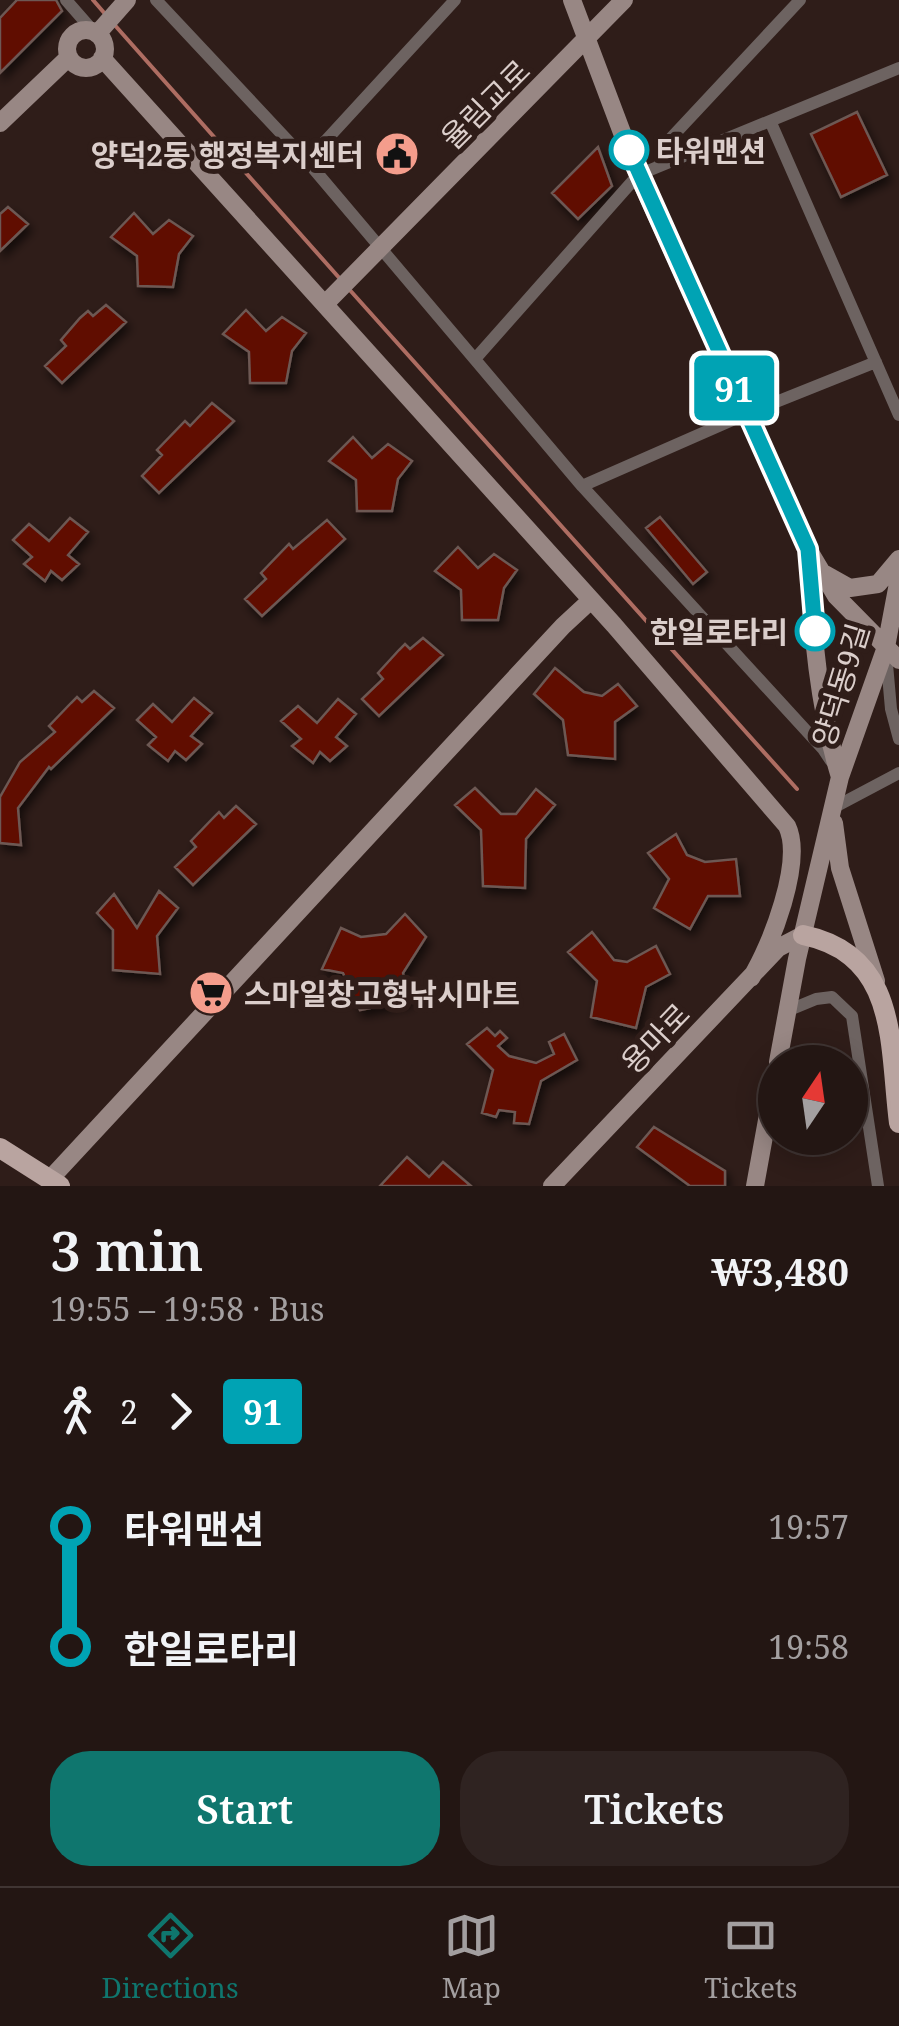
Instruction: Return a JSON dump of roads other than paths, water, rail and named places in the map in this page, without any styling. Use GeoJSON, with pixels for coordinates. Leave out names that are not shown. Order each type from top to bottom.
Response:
{"type":"FeatureCollection","features":[{"type":"Feature","properties":{"kind":"main road"},"geometry":{"type":"LineString","coordinates":[[98,31],[127,0]]}},
{"type":"Feature","properties":{"kind":"main road"},"geometry":{"type":"LineString","coordinates":[[572,0],[638,176],[808,549],[836,596],[894,650]]}},
{"type":"Feature","properties":{"kind":"main road","name":"율림교로"},"geometry":{"type":"LineString","coordinates":[[325,304],[624,0]]}},
{"type":"Feature","properties":{"kind":"main road"},"geometry":{"type":"LineString","coordinates":[[83,30],[98,31],[104,46],[102,58],[94,66],[82,68],[68,57],[67,46],[72,36],[83,30]]}},
{"type":"Feature","properties":{"kind":"main road"},"geometry":{"type":"LineString","coordinates":[[0,122],[68,57]]}},
{"type":"Feature","properties":{"kind":"main road"},"geometry":{"type":"LineString","coordinates":[[102,58],[590,601],[790,830],[792,848],[780,915],[765,955],[751,978]]}},
{"type":"Feature","properties":{"kind":"main road"},"geometry":{"type":"LineString","coordinates":[[808,549],[830,743],[840,777]]}},
{"type":"Feature","properties":{"kind":"main road"},"geometry":{"type":"LineString","coordinates":[[821,572],[850,588],[878,584],[899,559]]}},
{"type":"Feature","properties":{"kind":"main road","name":"양덕동9길"},"geometry":{"type":"LineString","coordinates":[[781,1045],[840,777],[894,650],[899,578]]}},
{"type":"Feature","properties":{"kind":"main road"},"geometry":{"type":"LineString","coordinates":[[0,1148],[56,1182],[590,601]]}},
{"type":"Feature","properties":{"kind":"main road"},"geometry":{"type":"LineString","coordinates":[[894,650],[899,625]]}},
{"type":"Feature","properties":{"kind":"main road"},"geometry":{"type":"LineString","coordinates":[[832,812],[840,868],[887,1016],[899,1122]]}},
{"type":"Feature","properties":{"kind":"main road"},"geometry":{"type":"LineString","coordinates":[[803,935],[853,956],[880,990]]}},
{"type":"Feature","properties":{"kind":"main road","name":"용마로"},"geometry":{"type":"LineString","coordinates":[[556,1185],[782,945],[803,935]]}},
{"type":"Feature","properties":{"kind":"main road"},"geometry":{"type":"LineString","coordinates":[[755,1186],[761,1155]]}},
{"type":"Feature","properties":{"kind":"street"},"geometry":{"type":"LineString","coordinates":[[66,0],[98,31]]}},
{"type":"Feature","properties":{"kind":"street"},"geometry":{"type":"LineString","coordinates":[[156,0],[306,161],[582,486],[823,749],[840,777]]}},
{"type":"Feature","properties":{"kind":"street"},"geometry":{"type":"LineString","coordinates":[[658,165],[671,138],[800,0]]}},
{"type":"Feature","properties":{"kind":"street"},"geometry":{"type":"LineString","coordinates":[[306,161],[448,3]]}},
{"type":"Feature","properties":{"kind":"street"},"geometry":{"type":"LineString","coordinates":[[475,359],[638,176],[899,68]]}},
{"type":"Feature","properties":{"kind":"street"},"geometry":{"type":"LineString","coordinates":[[771,123],[899,415]]}},
{"type":"Feature","properties":{"kind":"street"},"geometry":{"type":"LineString","coordinates":[[582,486],[876,362]]}},
{"type":"Feature","properties":{"kind":"street"},"geometry":{"type":"LineString","coordinates":[[894,650],[891,709],[899,739]]}},
{"type":"Feature","properties":{"kind":"street"},"geometry":{"type":"LineString","coordinates":[[832,812],[899,773]]}},
{"type":"Feature","properties":{"kind":"street"},"geometry":{"type":"LineString","coordinates":[[787,1011],[816,998],[832,997],[852,1016],[878,1186]]}},
{"type":"Feature","properties":{"kind":"waterway"},"geometry":{"type":"LineString","coordinates":[[93,0],[106,15]]}},
{"type":"Feature","properties":{"kind":"waterway"},"geometry":{"type":"LineString","coordinates":[[112,22],[342,281]]}},
{"type":"Feature","properties":{"kind":"waterway"},"geometry":{"type":"LineString","coordinates":[[348,288],[797,789]]}},
{"type":"Feature","properties":{"kind":"place","name":"타워맨션"},"geometry":{"type":"Point","coordinates":[629,150]}},
{"type":"Feature","properties":{"kind":"place","name":"양덕2동 행정복지센터"},"geometry":{"type":"Point","coordinates":[397,154]}},
{"type":"Feature","properties":{"kind":"place","name":"한일로타리"},"geometry":{"type":"Point","coordinates":[815,631]}},
{"type":"Feature","properties":{"kind":"place","name":"스마일창고형낚시마트"},"geometry":{"type":"Point","coordinates":[211,993]}}]}
